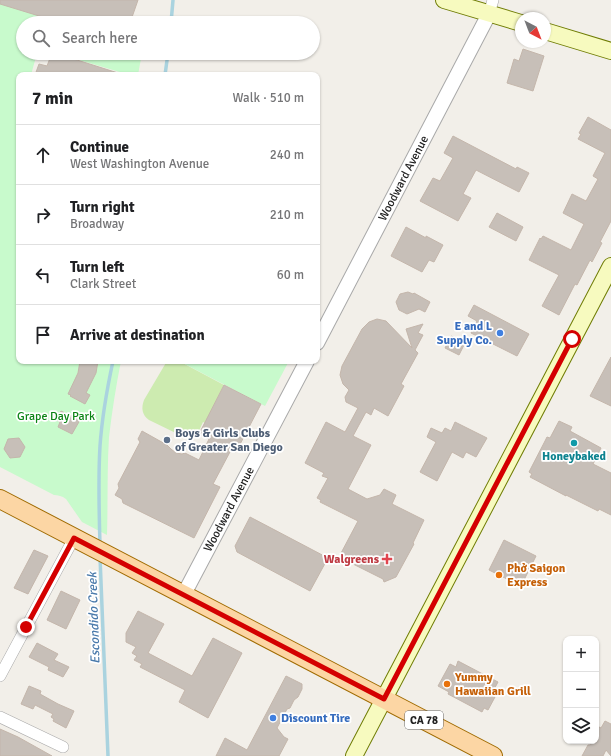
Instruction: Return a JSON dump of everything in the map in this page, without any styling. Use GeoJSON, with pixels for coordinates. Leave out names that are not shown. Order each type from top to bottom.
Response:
{"type":"FeatureCollection","features":[{"type":"Feature","properties":{"kind":"main road"},"geometry":{"type":"LineString","coordinates":[[444,0],[491,7],[515,20]]}},
{"type":"Feature","properties":{"kind":"main road"},"geometry":{"type":"LineString","coordinates":[[551,33],[611,51]]}},
{"type":"Feature","properties":{"kind":"main road"},"geometry":{"type":"LineString","coordinates":[[354,756],[611,266]]}},
{"type":"Feature","properties":{"kind":"main road"},"geometry":{"type":"LineString","coordinates":[[0,499],[384,699]]}},
{"type":"Feature","properties":{"kind":"main road","name":"CA 78"},"geometry":{"type":"LineString","coordinates":[[384,699],[493,756]]}},
{"type":"Feature","properties":{"kind":"street","name":"Woodward Avenue"},"geometry":{"type":"LineString","coordinates":[[320,337],[491,7]]}},
{"type":"Feature","properties":{"kind":"street","name":"Woodward Avenue"},"geometry":{"type":"LineString","coordinates":[[184,594],[305,364]]}},
{"type":"Feature","properties":{"kind":"street"},"geometry":{"type":"LineString","coordinates":[[0,676],[81,541]]}},
{"type":"Feature","properties":{"kind":"street"},"geometry":{"type":"LineString","coordinates":[[0,717],[63,747]]}},
{"type":"Feature","properties":{"kind":"green space","name":"Grape Day Park"},"geometry":{"type":"Polygon","coordinates":[[[0,0],[51,16],[16,16],[16,60],[35,60],[32,72],[16,72],[16,364],[120,364],[109,437],[107,535],[82,522],[66,499],[54,495],[0,467],[0,0]]]}},
{"type":"Feature","properties":{"kind":"green space"},"geometry":{"type":"Polygon","coordinates":[[[79,60],[141,60],[139,72],[120,72],[79,60]]]}},
{"type":"Feature","properties":{"kind":"green space"},"geometry":{"type":"Polygon","coordinates":[[[165,364],[185,364],[224,385],[205,423],[203,422],[198,433],[190,429],[186,438],[149,420],[143,411],[144,400],[165,364]]]}},
{"type":"Feature","properties":{"kind":"green space"},"geometry":{"type":"Polygon","coordinates":[[[185,364],[287,364],[265,406],[185,364]]]}},
{"type":"Feature","properties":{"kind":"building"},"geometry":{"type":"Polygon","coordinates":[[[0,0],[138,0],[132,16],[39,16],[0,4],[0,0]]]}},
{"type":"Feature","properties":{"kind":"building"},"geometry":{"type":"Polygon","coordinates":[[[523,49],[544,56],[533,91],[507,83],[514,59],[519,61],[523,49]]]}},
{"type":"Feature","properties":{"kind":"building"},"geometry":{"type":"Polygon","coordinates":[[[49,60],[77,60],[115,72],[36,72],[39,64],[47,66],[49,60]]]}},
{"type":"Feature","properties":{"kind":"building"},"geometry":{"type":"Polygon","coordinates":[[[588,117],[611,130],[611,221],[592,262],[590,260],[577,285],[575,284],[559,315],[542,306],[559,275],[529,260],[540,238],[541,239],[543,236],[571,250],[584,224],[563,213],[572,194],[586,201],[598,179],[593,176],[605,153],[578,139],[581,134],[579,133],[588,117]]]}},
{"type":"Feature","properties":{"kind":"building"},"geometry":{"type":"Polygon","coordinates":[[[453,136],[516,169],[517,167],[529,173],[519,192],[476,170],[463,194],[471,198],[458,221],[420,201],[433,178],[440,181],[453,158],[444,153],[453,136]]]}},
{"type":"Feature","properties":{"kind":"building"},"geometry":{"type":"Polygon","coordinates":[[[497,213],[523,227],[516,241],[489,227],[497,213]]]}},
{"type":"Feature","properties":{"kind":"building"},"geometry":{"type":"Polygon","coordinates":[[[406,227],[443,245],[434,262],[429,260],[422,272],[391,256],[406,227]]]}},
{"type":"Feature","properties":{"kind":"building"},"geometry":{"type":"Polygon","coordinates":[[[408,292],[414,293],[430,302],[425,312],[419,309],[407,314],[399,310],[396,302],[400,294],[408,292]]]}},
{"type":"Feature","properties":{"kind":"building"},"geometry":{"type":"Polygon","coordinates":[[[474,305],[529,334],[517,356],[471,333],[477,321],[468,316],[474,305]]]}},
{"type":"Feature","properties":{"kind":"building"},"geometry":{"type":"Polygon","coordinates":[[[377,319],[386,321],[412,348],[406,329],[423,324],[418,333],[423,335],[415,350],[418,353],[401,384],[404,386],[388,416],[374,408],[371,415],[366,412],[353,436],[371,445],[348,489],[367,499],[380,495],[384,489],[396,495],[392,504],[424,520],[413,543],[414,544],[396,577],[384,582],[383,579],[353,564],[353,562],[340,555],[358,521],[320,502],[321,500],[317,498],[328,478],[322,476],[324,473],[305,463],[326,422],[345,432],[358,408],[346,402],[345,397],[349,390],[343,384],[340,375],[342,366],[362,329],[369,322],[377,319]]]}},
{"type":"Feature","properties":{"kind":"building"},"geometry":{"type":"Polygon","coordinates":[[[451,336],[465,343],[459,355],[445,348],[451,336]]]}},
{"type":"Feature","properties":{"kind":"building"},"geometry":{"type":"Polygon","coordinates":[[[611,357],[611,406],[590,396],[611,357]]]}},
{"type":"Feature","properties":{"kind":"building"},"geometry":{"type":"Polygon","coordinates":[[[80,364],[98,364],[96,373],[86,393],[90,395],[85,404],[68,394],[78,373],[80,364]]]}},
{"type":"Feature","properties":{"kind":"building"},"geometry":{"type":"Polygon","coordinates":[[[224,385],[261,404],[236,452],[231,450],[213,484],[220,487],[194,538],[123,503],[122,499],[115,495],[119,488],[118,484],[140,442],[138,439],[142,431],[167,445],[176,453],[185,453],[199,460],[209,439],[199,434],[224,385]]]}},
{"type":"Feature","properties":{"kind":"building"},"geometry":{"type":"Polygon","coordinates":[[[61,411],[80,420],[72,434],[58,427],[60,422],[57,420],[61,411]]]}},
{"type":"Feature","properties":{"kind":"building"},"geometry":{"type":"Polygon","coordinates":[[[559,421],[572,427],[570,431],[601,448],[593,464],[611,473],[611,515],[599,509],[598,511],[566,496],[530,477],[532,474],[529,472],[547,437],[550,438],[559,421]]]}},
{"type":"Feature","properties":{"kind":"building"},"geometry":{"type":"Polygon","coordinates":[[[455,422],[487,438],[476,457],[466,452],[463,458],[452,452],[437,481],[420,472],[436,442],[427,437],[431,428],[442,433],[445,428],[451,431],[455,422]]]}},
{"type":"Feature","properties":{"kind":"building"},"geometry":{"type":"Polygon","coordinates":[[[19,438],[25,447],[20,457],[10,458],[4,449],[8,439],[19,438]]]}},
{"type":"Feature","properties":{"kind":"building"},"geometry":{"type":"Polygon","coordinates":[[[250,517],[328,558],[310,591],[237,552],[235,546],[250,517]]]}},
{"type":"Feature","properties":{"kind":"building"},"geometry":{"type":"Polygon","coordinates":[[[504,540],[536,556],[521,586],[489,570],[504,540]]]}},
{"type":"Feature","properties":{"kind":"building"},"geometry":{"type":"Polygon","coordinates":[[[34,550],[48,556],[28,594],[14,588],[34,550]]]}},
{"type":"Feature","properties":{"kind":"building"},"geometry":{"type":"Polygon","coordinates":[[[61,591],[80,600],[66,629],[47,620],[61,591]]]}},
{"type":"Feature","properties":{"kind":"building"},"geometry":{"type":"Polygon","coordinates":[[[138,611],[164,624],[148,653],[192,676],[213,638],[242,653],[208,718],[179,702],[185,690],[140,667],[142,664],[134,660],[137,656],[132,653],[136,647],[126,642],[126,633],[138,611]]]}},
{"type":"Feature","properties":{"kind":"building"},"geometry":{"type":"Polygon","coordinates":[[[37,643],[58,654],[54,660],[69,667],[63,677],[48,670],[49,667],[29,657],[37,643]]]}},
{"type":"Feature","properties":{"kind":"building"},"geometry":{"type":"Polygon","coordinates":[[[458,661],[498,682],[491,695],[495,697],[488,710],[484,708],[482,712],[448,694],[449,692],[438,686],[450,664],[456,667],[458,661]]]}},
{"type":"Feature","properties":{"kind":"building","name":"Discount Tire"},"geometry":{"type":"Polygon","coordinates":[[[286,676],[302,684],[302,689],[290,708],[287,709],[277,728],[284,737],[288,739],[279,756],[216,756],[225,738],[247,750],[286,676]]]}},
{"type":"Feature","properties":{"kind":"building"},"geometry":{"type":"Polygon","coordinates":[[[29,686],[41,691],[40,694],[58,704],[74,711],[66,728],[53,721],[54,719],[51,717],[53,714],[35,705],[33,709],[21,704],[29,686]]]}},
{"type":"Feature","properties":{"kind":"building"},"geometry":{"type":"Polygon","coordinates":[[[605,721],[611,724],[611,756],[606,750],[603,756],[582,756],[588,745],[599,744],[599,727],[601,728],[605,721]]]}},
{"type":"Feature","properties":{"kind":"building"},"geometry":{"type":"Polygon","coordinates":[[[0,729],[18,737],[52,756],[0,756],[0,729]]]}},
{"type":"Feature","properties":{"kind":"waterway","name":"Escondido Creek"},"geometry":{"type":"LineString","coordinates":[[172,16],[173,0]]}},
{"type":"Feature","properties":{"kind":"waterway","name":"Escondido Creek"},"geometry":{"type":"LineString","coordinates":[[165,72],[167,60]]}},
{"type":"Feature","properties":{"kind":"waterway","name":"Escondido Creek"},"geometry":{"type":"LineString","coordinates":[[100,545],[100,446],[105,403],[112,364]]}},
{"type":"Feature","properties":{"kind":"waterway","name":"Escondido Creek"},"geometry":{"type":"LineString","coordinates":[[100,557],[108,756]]}},
{"type":"Feature","properties":{"kind":"place","name":"E and L Supply Co."},"geometry":{"type":"Point","coordinates":[500,333]}},
{"type":"Feature","properties":{"kind":"place","name":"Boys & Girls Clubs of Greater San Diego"},"geometry":{"type":"Point","coordinates":[167,440]}},
{"type":"Feature","properties":{"kind":"place","name":"Honeybaked"},"geometry":{"type":"Point","coordinates":[574,443]}},
{"type":"Feature","properties":{"kind":"place","name":"Walgreens"},"geometry":{"type":"Point","coordinates":[387,559]}},
{"type":"Feature","properties":{"kind":"place","name":"Phở Saigon Express"},"geometry":{"type":"Point","coordinates":[499,575]}},
{"type":"Feature","properties":{"kind":"place","name":"Yummy Hawaiian Grill"},"geometry":{"type":"Point","coordinates":[447,684]}},
{"type":"Feature","properties":{"kind":"place","name":"Discount Tire"},"geometry":{"type":"Point","coordinates":[273,718]}},
{"type":"Feature","properties":{"kind":"route"},"geometry":{"type":"LineString","coordinates":[[26,627],[74,538],[384,699],[572,339]]}}]}
